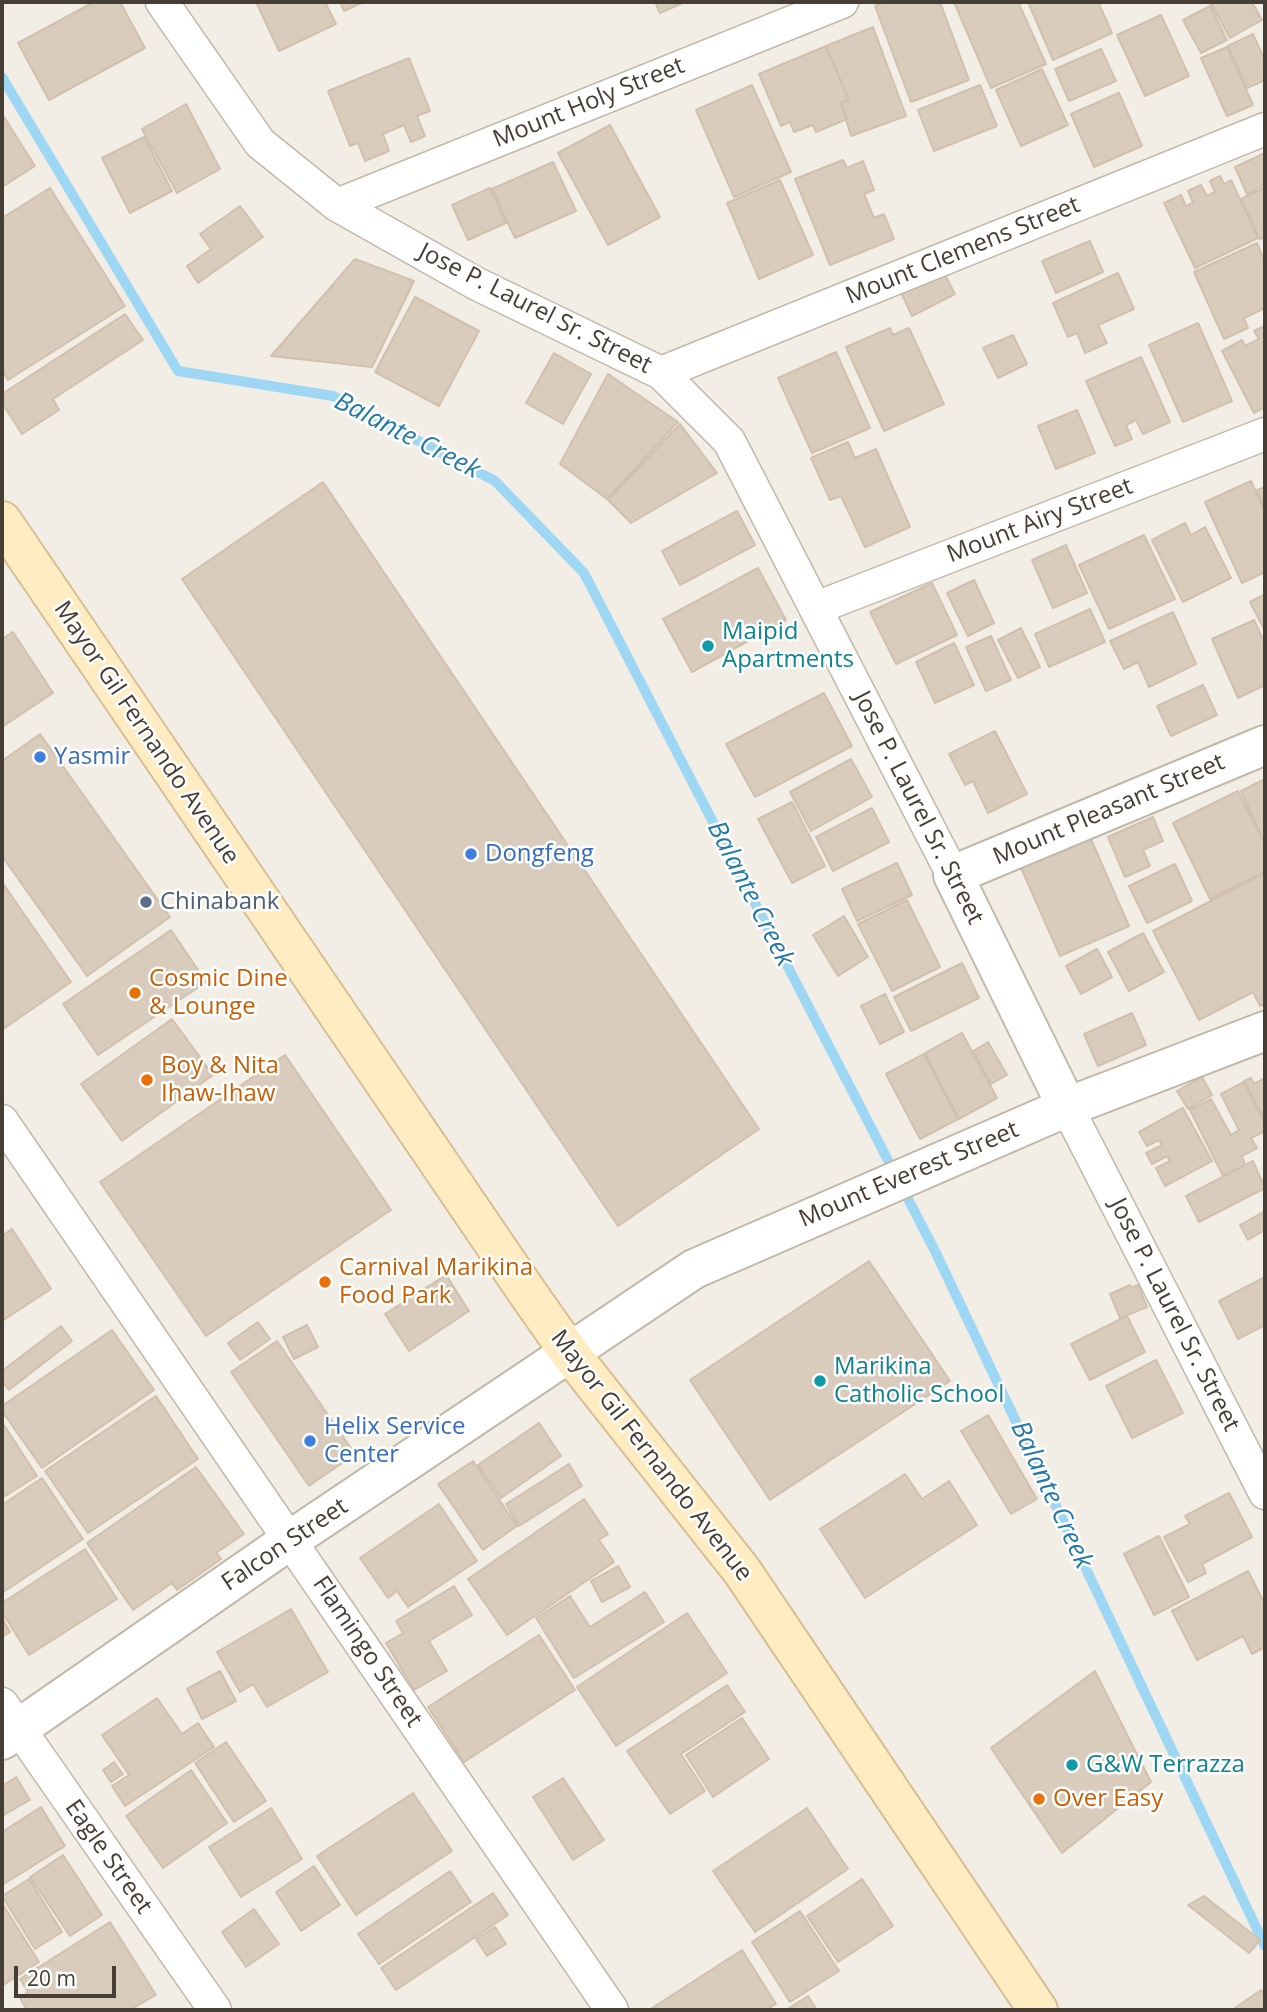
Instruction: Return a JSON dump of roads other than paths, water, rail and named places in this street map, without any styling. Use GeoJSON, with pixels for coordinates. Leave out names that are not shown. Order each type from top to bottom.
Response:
{"type":"FeatureCollection","features":[{"type":"Feature","properties":{"kind":"main road","name":"Mayor Gil Fernando Avenue"},"geometry":{"type":"LineString","coordinates":[[2,521],[465,1203],[569,1352],[743,1571],[1038,2010]]}},
{"type":"Feature","properties":{"kind":"street","name":"Jose P. Laurel Sr. Street"},"geometry":{"type":"LineString","coordinates":[[162,2],[260,143],[337,205],[477,284],[661,373],[729,441],[953,875],[1067,1107],[1265,1493]]}},
{"type":"Feature","properties":{"kind":"street","name":"Mount Holy Street"},"geometry":{"type":"LineString","coordinates":[[337,205],[842,2]]}},
{"type":"Feature","properties":{"kind":"street","name":"Mount Clemens Street"},"geometry":{"type":"LineString","coordinates":[[661,373],[1265,129]]}},
{"type":"Feature","properties":{"kind":"street","name":"Mount Airy Street"},"geometry":{"type":"LineString","coordinates":[[816,608],[1265,434]]}},
{"type":"Feature","properties":{"kind":"street","name":"Mount Pleasant Street"},"geometry":{"type":"LineString","coordinates":[[953,875],[1265,746]]}},
{"type":"Feature","properties":{"kind":"street","name":"Mount Everest Street"},"geometry":{"type":"LineString","coordinates":[[569,1352],[694,1269],[1067,1107],[1265,1031]]}},
{"type":"Feature","properties":{"kind":"street","name":"Flamingo Street"},"geometry":{"type":"LineString","coordinates":[[2,1121],[612,2010]]}},
{"type":"Feature","properties":{"kind":"street","name":"Falcon Street"},"geometry":{"type":"LineString","coordinates":[[7,1724],[290,1540],[569,1352]]}},
{"type":"Feature","properties":{"kind":"street","name":"Eagle Street"},"geometry":{"type":"LineString","coordinates":[[7,1724],[215,2010]]}},
{"type":"Feature","properties":{"kind":"waterway","name":"Balante Creek"},"geometry":{"type":"LineString","coordinates":[[2,77],[178,371],[333,396],[495,481],[584,573],[935,1251],[1265,1946]]}},
{"type":"Feature","properties":{"kind":"place","name":"Maipid Apartments"},"geometry":{"type":"Point","coordinates":[708,646]}},
{"type":"Feature","properties":{"kind":"place","name":"Yasmir"},"geometry":{"type":"Point","coordinates":[40,757]}},
{"type":"Feature","properties":{"kind":"place","name":"Dongfeng"},"geometry":{"type":"Point","coordinates":[471,854]}},
{"type":"Feature","properties":{"kind":"place","name":"Chinabank"},"geometry":{"type":"Point","coordinates":[146,902]}},
{"type":"Feature","properties":{"kind":"place","name":"Cosmic Dine & Lounge"},"geometry":{"type":"Point","coordinates":[135,993]}},
{"type":"Feature","properties":{"kind":"place","name":"Boy & Nita Ihaw-Ihaw"},"geometry":{"type":"Point","coordinates":[147,1080]}},
{"type":"Feature","properties":{"kind":"place","name":"Carnival Marikina Food Park"},"geometry":{"type":"Point","coordinates":[325,1282]}},
{"type":"Feature","properties":{"kind":"place","name":"Marikina Catholic School"},"geometry":{"type":"Point","coordinates":[820,1381]}},
{"type":"Feature","properties":{"kind":"place","name":"Helix Service Center"},"geometry":{"type":"Point","coordinates":[310,1441]}},
{"type":"Feature","properties":{"kind":"place","name":"G&W Terrazza"},"geometry":{"type":"Point","coordinates":[1072,1765]}},
{"type":"Feature","properties":{"kind":"place","name":"Over Easy"},"geometry":{"type":"Point","coordinates":[1039,1799]}}]}
